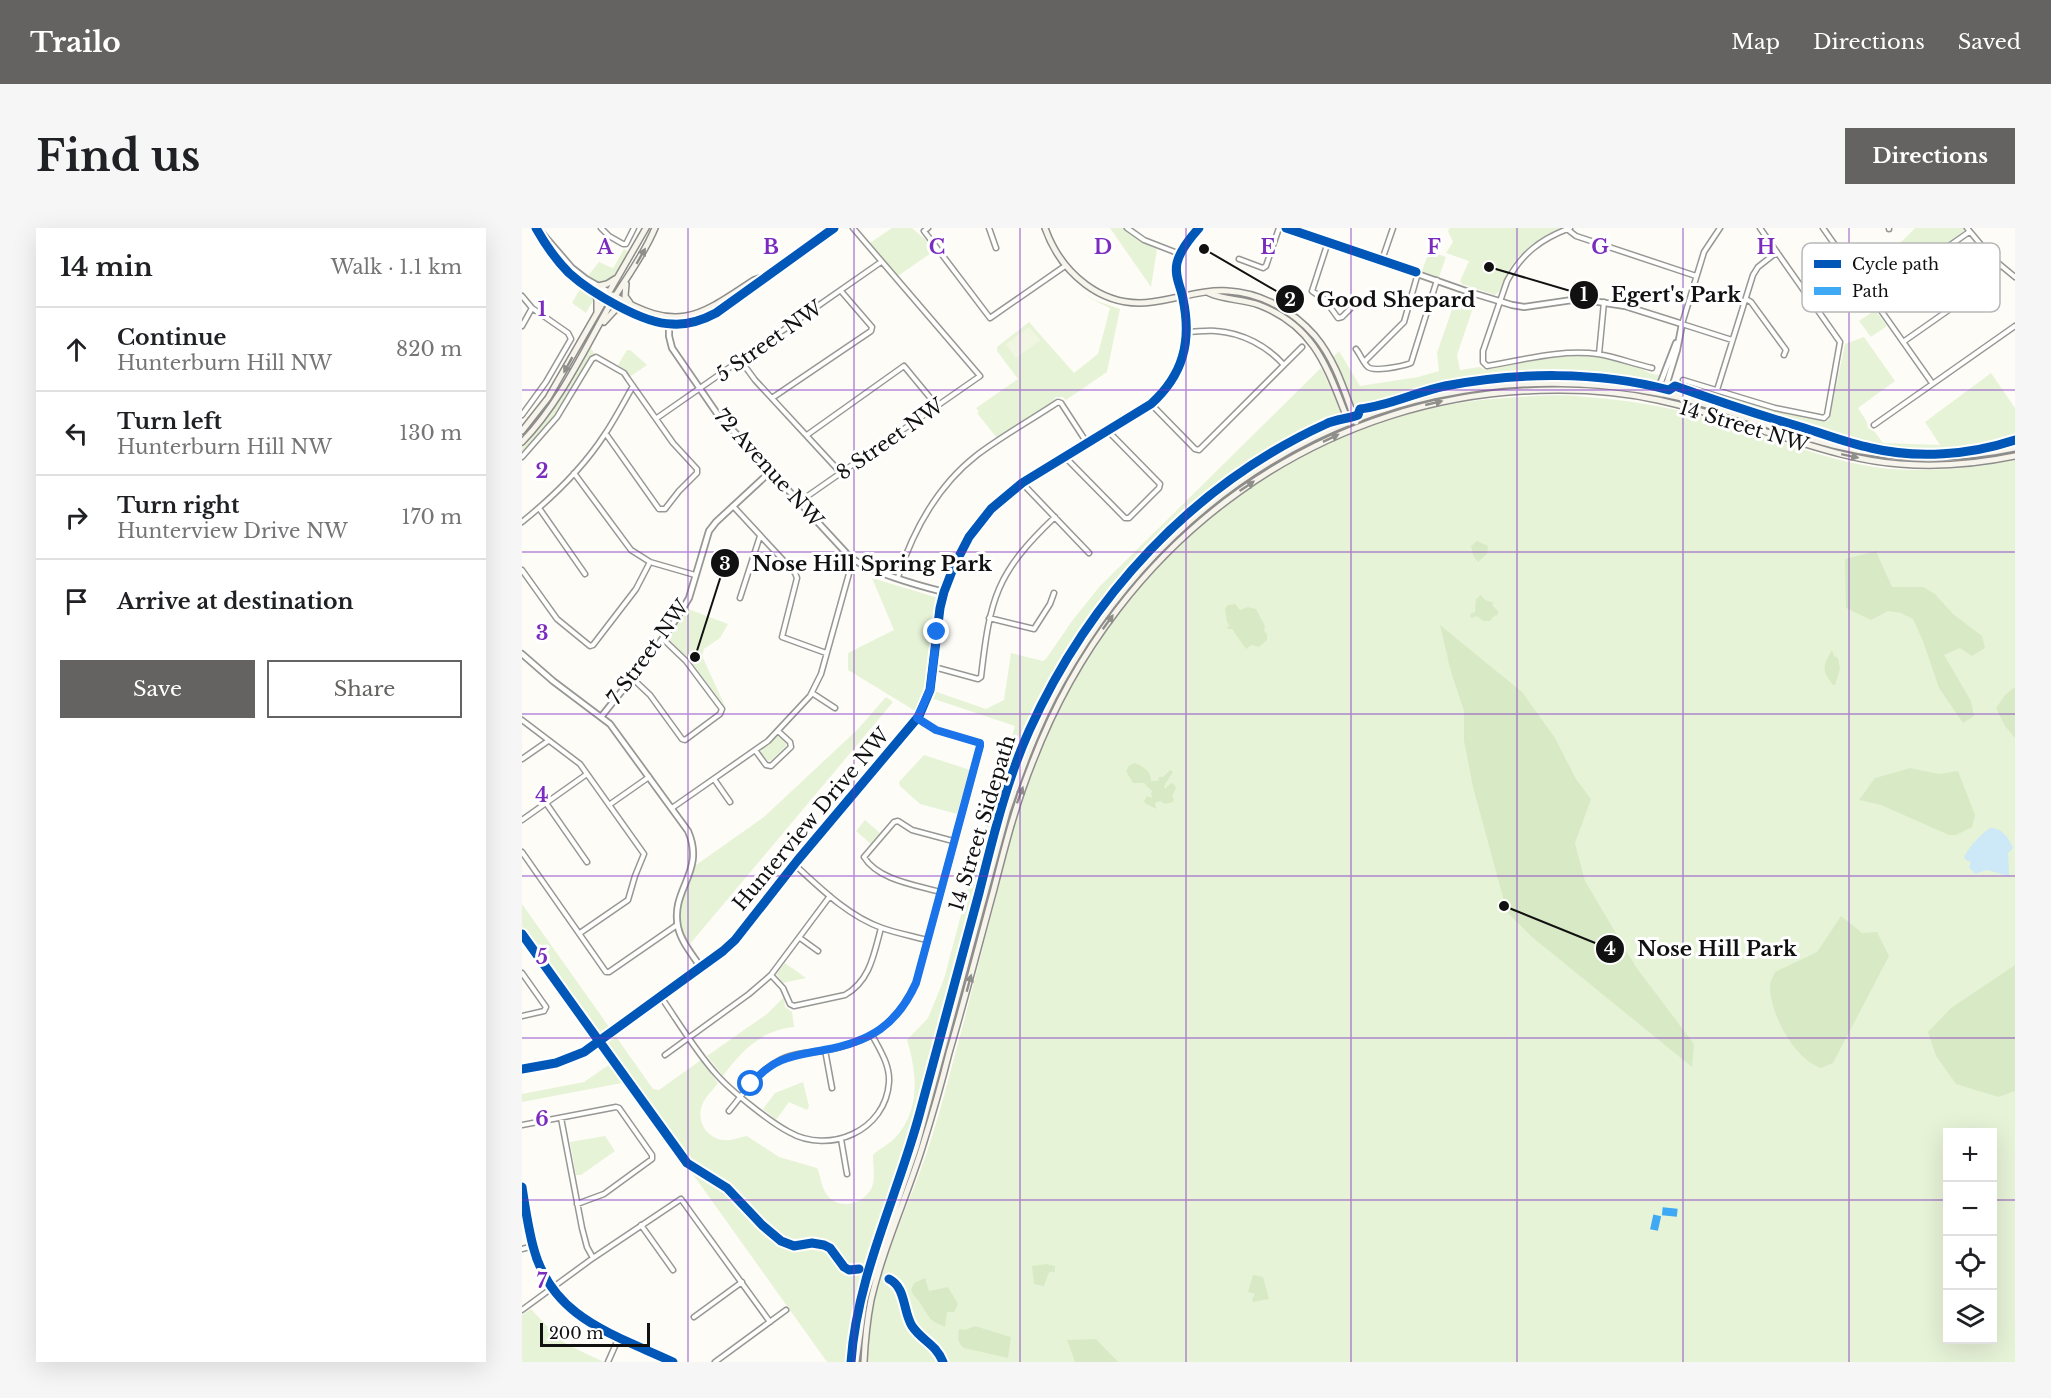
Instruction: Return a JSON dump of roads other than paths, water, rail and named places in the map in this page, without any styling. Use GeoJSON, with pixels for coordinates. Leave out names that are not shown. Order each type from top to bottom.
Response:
{"type":"FeatureCollection","features":[{"type":"Feature","properties":{"kind":"main road"},"geometry":{"type":"LineString","coordinates":[[522,431],[548,398],[646,228]]}},
{"type":"Feature","properties":{"kind":"main road"},"geometry":{"type":"LineString","coordinates":[[522,442],[553,403],[644,252],[655,228]]}},
{"type":"Feature","properties":{"kind":"main road"},"geometry":{"type":"LineString","coordinates":[[614,299],[622,308],[652,321],[669,321],[702,313],[754,280],[764,277],[834,228]]}},
{"type":"Feature","properties":{"kind":"main road"},"geometry":{"type":"LineString","coordinates":[[1046,228],[1052,245],[1065,266],[1085,285],[1114,299],[1142,303],[1228,291],[1248,294],[1271,303],[1294,316],[1314,335],[1328,354],[1352,409],[1352,421]]}},
{"type":"Feature","properties":{"kind":"main road"},"geometry":{"type":"LineString","coordinates":[[598,286],[607,285],[619,277]]}},
{"type":"Feature","properties":{"kind":"main road"},"geometry":{"type":"LineString","coordinates":[[626,280],[625,296],[633,307]]}},
{"type":"Feature","properties":{"kind":"main road"},"geometry":{"type":"LineString","coordinates":[[588,288],[597,298],[597,314]]}},
{"type":"Feature","properties":{"kind":"main road"},"geometry":{"type":"LineString","coordinates":[[1209,293],[1262,306],[1294,326],[1313,345],[1325,363],[1341,402],[1355,428]]}},
{"type":"Feature","properties":{"kind":"main road"},"geometry":{"type":"LineString","coordinates":[[608,295],[669,321]]}},
{"type":"Feature","properties":{"kind":"main road"},"geometry":{"type":"LineString","coordinates":[[588,345],[594,340],[607,318],[615,310],[622,308]]}},
{"type":"Feature","properties":{"kind":"main road","name":"14 Street NW"},"geometry":{"type":"LineString","coordinates":[[856,1362],[865,1297],[916,1148],[1007,812],[1028,752],[1061,683],[1089,636],[1113,602],[1169,539],[1236,484],[1279,456],[1352,421],[1445,393],[1508,384],[1559,382],[1593,384],[1660,395],[1700,404],[1833,445],[1897,457],[1958,457],[2015,448]]}},
{"type":"Feature","properties":{"kind":"main road"},"geometry":{"type":"LineString","coordinates":[[1667,382],[1677,393],[1700,404]]}},
{"type":"Feature","properties":{"kind":"main road","name":"14 Street NW"},"geometry":{"type":"LineString","coordinates":[[864,1362],[873,1295],[922,1148],[1015,811],[1057,705],[1097,638],[1152,568],[1191,529],[1242,488],[1282,462],[1355,428],[1422,406],[1465,397],[1508,392],[1584,391],[1660,395],[1831,452],[1886,462],[1957,465],[2015,456]]}},
{"type":"Feature","properties":{"kind":"main road"},"geometry":{"type":"LineString","coordinates":[[1339,426],[1344,417],[1341,402]]}},
{"type":"Feature","properties":{"kind":"main road"},"geometry":{"type":"LineString","coordinates":[[1352,409],[1359,413],[1366,413],[1389,408]]}},
{"type":"Feature","properties":{"kind":"street"},"geometry":{"type":"LineString","coordinates":[[536,228],[572,268],[608,295]]}},
{"type":"Feature","properties":{"kind":"street"},"geometry":{"type":"LineString","coordinates":[[536,228],[565,269],[588,288],[608,295]]}},
{"type":"Feature","properties":{"kind":"street"},"geometry":{"type":"LineString","coordinates":[[601,228],[609,236],[626,244],[634,228]]}},
{"type":"Feature","properties":{"kind":"street"},"geometry":{"type":"LineString","coordinates":[[853,228],[881,262]]}},
{"type":"Feature","properties":{"kind":"street"},"geometry":{"type":"LineString","coordinates":[[928,228],[924,231],[990,318],[1065,266]]}},
{"type":"Feature","properties":{"kind":"street"},"geometry":{"type":"LineString","coordinates":[[989,228],[996,248]]}},
{"type":"Feature","properties":{"kind":"street"},"geometry":{"type":"LineString","coordinates":[[1127,228],[1136,235],[1180,254],[1199,228]]}},
{"type":"Feature","properties":{"kind":"street"},"geometry":{"type":"LineString","coordinates":[[1136,235],[1138,228]]}},
{"type":"Feature","properties":{"kind":"street"},"geometry":{"type":"LineString","coordinates":[[1239,259],[1263,268],[1266,266],[1279,228]]}},
{"type":"Feature","properties":{"kind":"street"},"geometry":{"type":"LineString","coordinates":[[1286,228],[1500,301],[1524,307],[1569,299],[1604,302],[1643,311],[1732,340]]}},
{"type":"Feature","properties":{"kind":"street"},"geometry":{"type":"LineString","coordinates":[[1382,260],[1393,228]]}},
{"type":"Feature","properties":{"kind":"street"},"geometry":{"type":"LineString","coordinates":[[1660,395],[1659,387],[1677,341],[1704,252],[1720,228]]}},
{"type":"Feature","properties":{"kind":"street"},"geometry":{"type":"LineString","coordinates":[[1760,228],[1802,288]]}},
{"type":"Feature","properties":{"kind":"street"},"geometry":{"type":"LineString","coordinates":[[1822,228],[1833,243]]}},
{"type":"Feature","properties":{"kind":"street"},"geometry":{"type":"LineString","coordinates":[[1652,368],[1599,354],[1558,354],[1487,366],[1483,362],[1483,351],[1512,271],[1538,243],[1569,229],[1576,236],[1696,276]]}},
{"type":"Feature","properties":{"kind":"street"},"geometry":{"type":"LineString","coordinates":[[1951,243],[1968,230],[1980,243]]}},
{"type":"Feature","properties":{"kind":"street"},"geometry":{"type":"LineString","coordinates":[[1325,300],[1337,300],[1351,305],[1351,308],[1338,318],[1325,300],[1312,291],[1328,242]]}},
{"type":"Feature","properties":{"kind":"street"},"geometry":{"type":"LineString","coordinates":[[1717,390],[1753,275],[1758,267],[1777,252]]}},
{"type":"Feature","properties":{"kind":"street","name":"Hunterview Drive NW"},"geometry":{"type":"LineString","coordinates":[[522,1069],[556,1063],[584,1052],[701,968],[735,940],[794,864],[917,718],[928,699],[944,592],[969,537],[991,509],[1022,483],[1151,404],[1166,390],[1185,351],[1187,332],[1183,296],[1176,274],[1180,254]]}},
{"type":"Feature","properties":{"kind":"street","name":"5 Street NW"},"geometry":{"type":"LineString","coordinates":[[657,418],[881,262]]}},
{"type":"Feature","properties":{"kind":"street","name":"8 Street NW"},"geometry":{"type":"LineString","coordinates":[[799,502],[980,376],[881,262]]}},
{"type":"Feature","properties":{"kind":"street"},"geometry":{"type":"LineString","coordinates":[[2000,266],[2015,277]]}},
{"type":"Feature","properties":{"kind":"street"},"geometry":{"type":"LineString","coordinates":[[1365,361],[1404,322],[1418,273]]}},
{"type":"Feature","properties":{"kind":"street"},"geometry":{"type":"LineString","coordinates":[[1356,349],[1366,366],[1372,369],[1411,363],[1437,280]]}},
{"type":"Feature","properties":{"kind":"street"},"geometry":{"type":"LineString","coordinates":[[772,398],[871,331],[872,327],[841,291]]}},
{"type":"Feature","properties":{"kind":"street"},"geometry":{"type":"LineString","coordinates":[[522,296],[532,308],[568,333],[571,339],[546,382],[522,415]]}},
{"type":"Feature","properties":{"kind":"street"},"geometry":{"type":"LineString","coordinates":[[1746,298],[1752,302],[1786,350],[1784,356]]}},
{"type":"Feature","properties":{"kind":"street"},"geometry":{"type":"LineString","coordinates":[[1599,354],[1604,302]]}},
{"type":"Feature","properties":{"kind":"street"},"geometry":{"type":"LineString","coordinates":[[522,326],[532,308]]}},
{"type":"Feature","properties":{"kind":"street"},"geometry":{"type":"LineString","coordinates":[[1683,380],[1774,408],[1824,418],[1827,415],[1840,342],[1819,312]]}},
{"type":"Feature","properties":{"kind":"street"},"geometry":{"type":"LineString","coordinates":[[1882,312],[1932,383]]}},
{"type":"Feature","properties":{"kind":"street"},"geometry":{"type":"LineString","coordinates":[[1903,342],[1946,312]]}},
{"type":"Feature","properties":{"kind":"street","name":"72 Avenue NW"},"geometry":{"type":"LineString","coordinates":[[669,321],[672,348],[716,412],[855,561],[898,578],[944,592]]}},
{"type":"Feature","properties":{"kind":"street"},"geometry":{"type":"LineString","coordinates":[[1874,425],[2015,326]]}},
{"type":"Feature","properties":{"kind":"street"},"geometry":{"type":"LineString","coordinates":[[1187,332],[1216,330],[1233,333],[1252,340],[1277,357],[1284,365]]}},
{"type":"Feature","properties":{"kind":"street"},"geometry":{"type":"LineString","coordinates":[[1660,395],[1665,389],[1677,350],[1677,341]]}},
{"type":"Feature","properties":{"kind":"street"},"geometry":{"type":"LineString","coordinates":[[1151,404],[1195,449],[1199,450],[1302,347]]}},
{"type":"Feature","properties":{"kind":"street"},"geometry":{"type":"LineString","coordinates":[[522,457],[557,417],[594,358],[600,358],[624,374],[697,472],[662,510],[659,509],[606,434]]}},
{"type":"Feature","properties":{"kind":"street"},"geometry":{"type":"LineString","coordinates":[[741,361],[841,473]]}},
{"type":"Feature","properties":{"kind":"street"},"geometry":{"type":"LineString","coordinates":[[807,435],[904,366],[937,406]]}},
{"type":"Feature","properties":{"kind":"street"},"geometry":{"type":"LineString","coordinates":[[522,522],[574,474],[606,434],[633,386]]}},
{"type":"Feature","properties":{"kind":"street"},"geometry":{"type":"LineString","coordinates":[[898,578],[916,529],[932,503],[953,477],[976,456],[1058,402],[1061,403],[1087,444]]}},
{"type":"Feature","properties":{"kind":"street"},"geometry":{"type":"LineString","coordinates":[[1065,457],[1125,518],[1129,518],[1160,488],[1160,484],[1107,431]]}},
{"type":"Feature","properties":{"kind":"street","name":"7 Street NW"},"geometry":{"type":"LineString","coordinates":[[601,717],[663,639],[688,598],[709,531],[771,471]]}},
{"type":"Feature","properties":{"kind":"street"},"geometry":{"type":"LineString","coordinates":[[574,474],[627,546],[650,562],[695,575]]}},
{"type":"Feature","properties":{"kind":"street"},"geometry":{"type":"LineString","coordinates":[[1022,483],[1089,553]]}},
{"type":"Feature","properties":{"kind":"street"},"geometry":{"type":"LineString","coordinates":[[733,506],[795,573],[797,578],[782,637],[826,653]]}},
{"type":"Feature","properties":{"kind":"street"},"geometry":{"type":"LineString","coordinates":[[539,508],[585,574]]}},
{"type":"Feature","properties":{"kind":"street"},"geometry":{"type":"LineString","coordinates":[[934,667],[978,679],[981,677],[989,618],[1005,574],[1027,545],[1055,517]]}},
{"type":"Feature","properties":{"kind":"street"},"geometry":{"type":"LineString","coordinates":[[740,598],[760,536]]}},
{"type":"Feature","properties":{"kind":"street"},"geometry":{"type":"LineString","coordinates":[[672,808],[755,750],[778,731],[812,693],[818,682],[850,570],[855,561]]}},
{"type":"Feature","properties":{"kind":"street"},"geometry":{"type":"LineString","coordinates":[[523,572],[557,619],[590,646],[636,589],[650,562]]}},
{"type":"Feature","properties":{"kind":"street"},"geometry":{"type":"LineString","coordinates":[[989,618],[1034,629],[1050,604],[1054,593]]}},
{"type":"Feature","properties":{"kind":"street"},"geometry":{"type":"LineString","coordinates":[[632,678],[650,695],[682,739],[685,740],[720,714],[722,709],[686,661],[663,639]]}},
{"type":"Feature","properties":{"kind":"street"},"geometry":{"type":"LineString","coordinates":[[522,654],[618,732],[688,831],[693,852],[691,872],[678,901],[677,925],[682,939],[701,968]]}},
{"type":"Feature","properties":{"kind":"street"},"geometry":{"type":"LineString","coordinates":[[812,693],[835,708]]}},
{"type":"Feature","properties":{"kind":"street"},"geometry":{"type":"LineString","coordinates":[[729,1111],[756,1078],[777,1061],[799,1054],[850,1044],[872,1035],[890,1022],[909,997],[916,983],[980,743],[936,730],[917,718]]}},
{"type":"Feature","properties":{"kind":"street"},"geometry":{"type":"LineString","coordinates":[[522,720],[580,764],[644,855],[628,900],[580,933]]}},
{"type":"Feature","properties":{"kind":"street"},"geometry":{"type":"LineString","coordinates":[[755,750],[766,765],[771,766],[791,747],[790,742],[778,731]]}},
{"type":"Feature","properties":{"kind":"street"},"geometry":{"type":"LineString","coordinates":[[522,759],[549,741]]}},
{"type":"Feature","properties":{"kind":"street"},"geometry":{"type":"LineString","coordinates":[[522,820],[587,774]]}},
{"type":"Feature","properties":{"kind":"street"},"geometry":{"type":"LineString","coordinates":[[609,806],[650,777]]}},
{"type":"Feature","properties":{"kind":"street"},"geometry":{"type":"LineString","coordinates":[[714,779],[730,802]]}},
{"type":"Feature","properties":{"kind":"street"},"geometry":{"type":"LineString","coordinates":[[546,803],[587,862]]}},
{"type":"Feature","properties":{"kind":"street"},"geometry":{"type":"LineString","coordinates":[[940,892],[890,876],[876,869],[864,857],[894,822],[898,821],[912,830],[953,841]]}},
{"type":"Feature","properties":{"kind":"street"},"geometry":{"type":"LineString","coordinates":[[522,852],[606,972],[677,925]]}},
{"type":"Feature","properties":{"kind":"street"},"geometry":{"type":"LineString","coordinates":[[794,864],[830,896],[861,918],[880,927],[927,940]]}},
{"type":"Feature","properties":{"kind":"street"},"geometry":{"type":"LineString","coordinates":[[665,1054],[749,994],[771,975],[830,896]]}},
{"type":"Feature","properties":{"kind":"street"},"geometry":{"type":"LineString","coordinates":[[771,975],[783,988],[790,1004],[794,1006],[845,995],[866,975],[880,927]]}},
{"type":"Feature","properties":{"kind":"street"},"geometry":{"type":"LineString","coordinates":[[800,938],[818,951]]}},
{"type":"Feature","properties":{"kind":"street"},"geometry":{"type":"LineString","coordinates":[[522,974],[546,1006],[544,1011],[522,1016]]}},
{"type":"Feature","properties":{"kind":"street"},"geometry":{"type":"LineString","coordinates":[[660,997],[716,1075],[775,1123],[800,1137],[818,1140],[841,1139],[863,1130],[873,1121],[886,1098],[889,1081],[887,1065],[872,1035]]}},
{"type":"Feature","properties":{"kind":"street"},"geometry":{"type":"LineString","coordinates":[[825,1050],[832,1088]]}},
{"type":"Feature","properties":{"kind":"street"},"geometry":{"type":"LineString","coordinates":[[522,1125],[616,1107],[652,1155],[652,1159],[603,1194],[577,1204]]}},
{"type":"Feature","properties":{"kind":"street"},"geometry":{"type":"LineString","coordinates":[[561,1118],[577,1204],[587,1247],[593,1258]]}},
{"type":"Feature","properties":{"kind":"street"},"geometry":{"type":"LineString","coordinates":[[841,1139],[847,1174]]}},
{"type":"Feature","properties":{"kind":"street"},"geometry":{"type":"LineString","coordinates":[[522,1187],[532,1246],[541,1269],[566,1305],[582,1318],[673,1362]]}},
{"type":"Feature","properties":{"kind":"street"},"geometry":{"type":"LineString","coordinates":[[522,1310],[678,1199],[683,1200],[770,1322]]}},
{"type":"Feature","properties":{"kind":"street"},"geometry":{"type":"LineString","coordinates":[[640,1226],[673,1270]]}},
{"type":"Feature","properties":{"kind":"street"},"geometry":{"type":"LineString","coordinates":[[522,1249],[532,1246]]}},
{"type":"Feature","properties":{"kind":"street"},"geometry":{"type":"LineString","coordinates":[[694,1317],[742,1282]]}},
{"type":"Feature","properties":{"kind":"street"},"geometry":{"type":"LineString","coordinates":[[715,1362],[786,1310]]}},
{"type":"Feature","properties":{"kind":"street"},"geometry":{"type":"LineString","coordinates":[[608,1362],[619,1337]]}},
{"type":"Feature","properties":{"kind":"water"},"geometry":{"type":"Polygon","coordinates":[[[1990,828],[1998,829],[2004,834],[2013,848],[2008,853],[2009,876],[1987,870],[1975,874],[1969,867],[1971,862],[1964,857],[1990,828]]]}},
{"type":"Feature","properties":{"kind":"place","name":"Good Shepard"},"geometry":{"type":"Point","coordinates":[1204,249]}},
{"type":"Feature","properties":{"kind":"place","name":"Egert's Park"},"geometry":{"type":"Point","coordinates":[1489,267]}},
{"type":"Feature","properties":{"kind":"place","name":"Nose Hill Spring Park"},"geometry":{"type":"Point","coordinates":[695,657]}},
{"type":"Feature","properties":{"kind":"place","name":"Nose Hill Park"},"geometry":{"type":"Point","coordinates":[1504,906]}}]}
